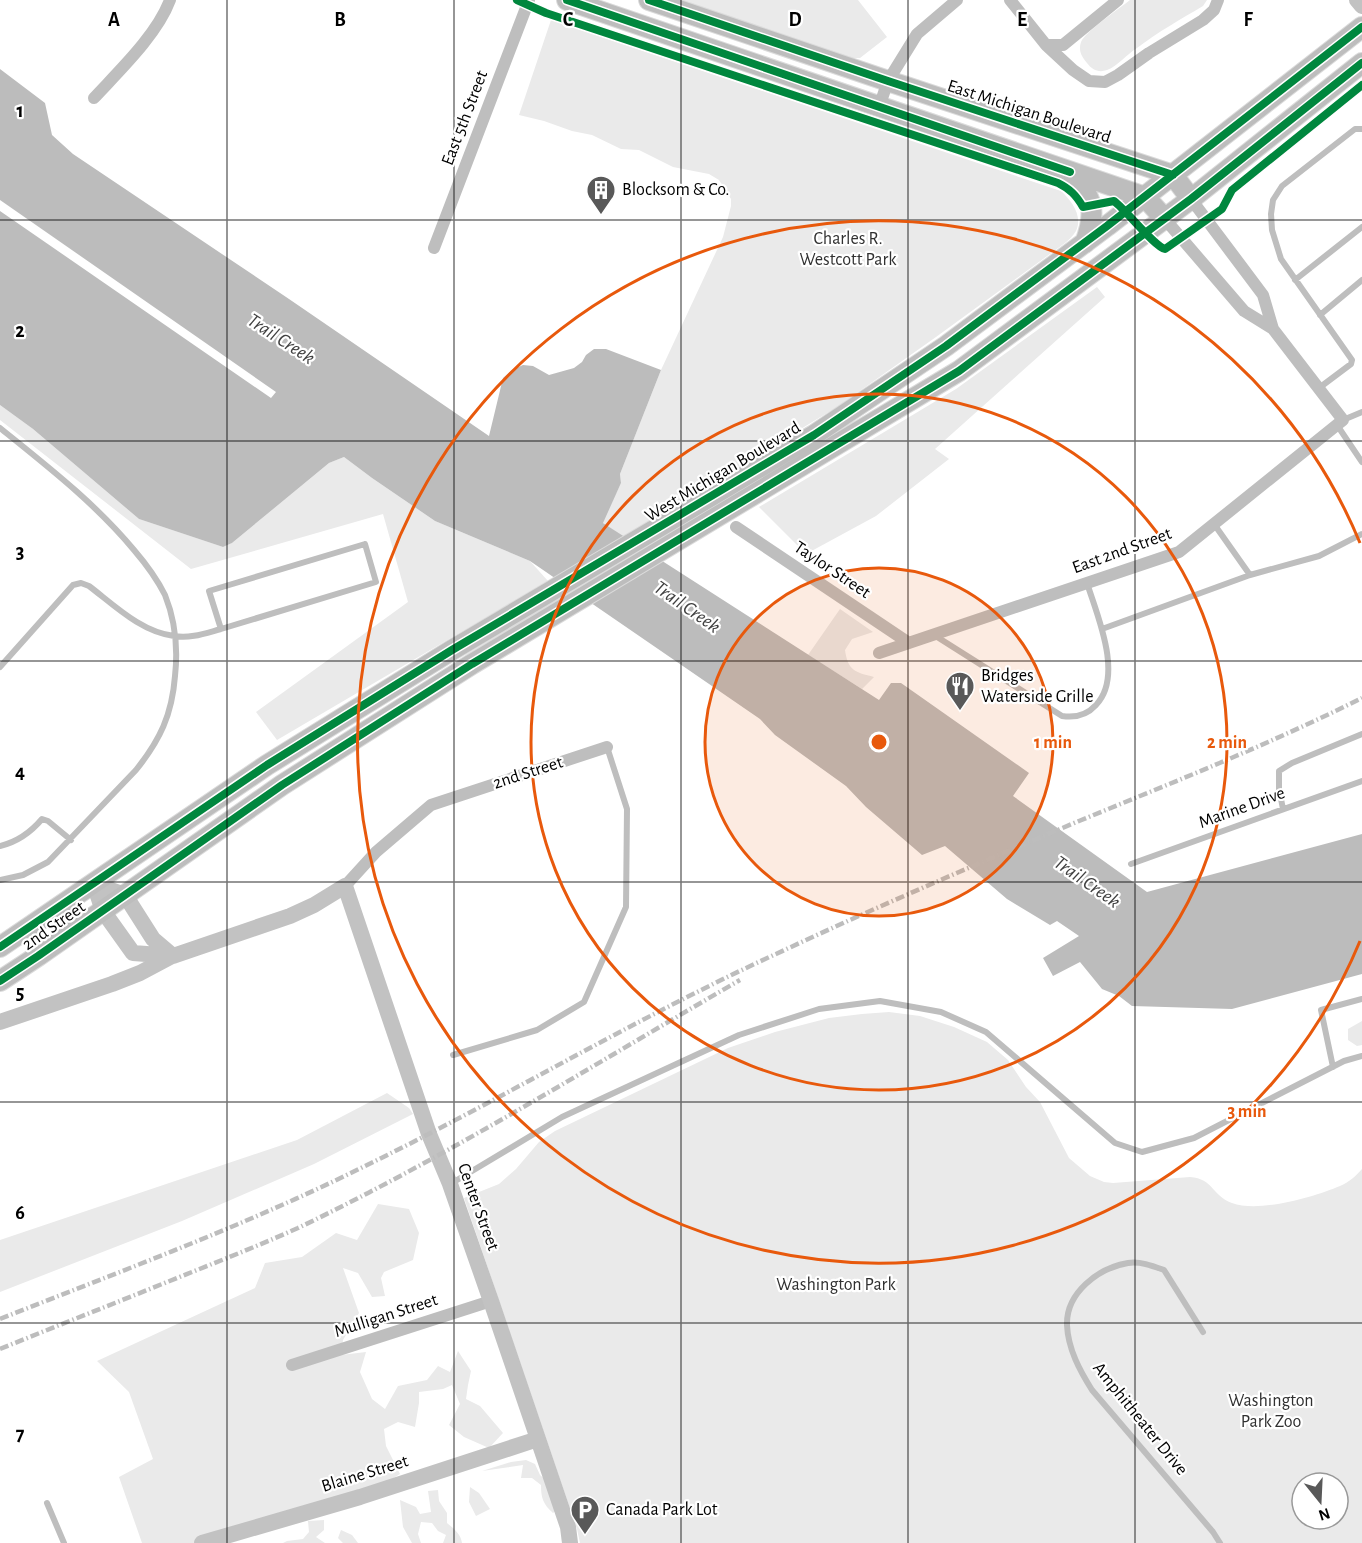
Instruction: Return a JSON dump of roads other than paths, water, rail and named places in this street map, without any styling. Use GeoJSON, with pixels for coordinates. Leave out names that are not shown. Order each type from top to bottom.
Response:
{"type":"FeatureCollection","features":[{"type":"Feature","properties":{"kind":"main road"},"geometry":{"type":"LineString","coordinates":[[567,0],[1145,197],[1164,219],[1362,63]]}},
{"type":"Feature","properties":{"kind":"main road","name":"East Michigan Boulevard"},"geometry":{"type":"LineString","coordinates":[[649,0],[1173,175]]}},
{"type":"Feature","properties":{"kind":"main road"},"geometry":{"type":"LineString","coordinates":[[1191,199],[1173,175],[1362,27]]}},
{"type":"Feature","properties":{"kind":"main road"},"geometry":{"type":"LineString","coordinates":[[1070,172],[1085,188],[1091,208],[1091,223],[1085,243]]}},
{"type":"Feature","properties":{"kind":"main road","name":"West Michigan Boulevard"},"geometry":{"type":"LineString","coordinates":[[94,884],[267,765],[452,650],[814,435],[946,346],[1173,175]]}},
{"type":"Feature","properties":{"kind":"main road","name":"West Michigan Boulevard"},"geometry":{"type":"LineString","coordinates":[[125,895],[282,785],[472,664],[959,371],[1164,219]]}},
{"type":"Feature","properties":{"kind":"main road","name":"2nd Street"},"geometry":{"type":"LineString","coordinates":[[0,947],[94,884]]}},
{"type":"Feature","properties":{"kind":"main road","name":"2nd Street"},"geometry":{"type":"LineString","coordinates":[[0,981],[125,895]]}},
{"type":"Feature","properties":{"kind":"street"},"geometry":{"type":"LineString","coordinates":[[94,98],[138,50],[166,11],[170,0]]}},
{"type":"Feature","properties":{"kind":"street","name":"East 5th Street"},"geometry":{"type":"LineString","coordinates":[[434,248],[529,0]]}},
{"type":"Feature","properties":{"kind":"street"},"geometry":{"type":"LineString","coordinates":[[879,107],[888,81],[917,34],[957,0]]}},
{"type":"Feature","properties":{"kind":"street"},"geometry":{"type":"LineString","coordinates":[[1010,0],[1046,45],[1073,70],[1089,81],[1105,82],[1203,20],[1214,10],[1218,0]]}},
{"type":"Feature","properties":{"kind":"street"},"geometry":{"type":"LineString","coordinates":[[1046,45],[1063,45],[1118,0]]}},
{"type":"Feature","properties":{"kind":"street"},"geometry":{"type":"LineString","coordinates":[[1357,0],[1362,6]]}},
{"type":"Feature","properties":{"kind":"street"},"geometry":{"type":"LineString","coordinates":[[1191,199],[1263,295],[1274,329],[1319,389],[1340,422]]}},
{"type":"Feature","properties":{"kind":"street"},"geometry":{"type":"LineString","coordinates":[[1164,219],[1244,311],[1274,329]]}},
{"type":"Feature","properties":{"kind":"street","name":"East 2nd Street"},"geometry":{"type":"LineString","coordinates":[[879,653],[1179,552],[1340,422]]}},
{"type":"Feature","properties":{"kind":"street","name":"Taylor Street"},"geometry":{"type":"LineString","coordinates":[[736,527],[909,643]]}},
{"type":"Feature","properties":{"kind":"street","name":"2nd Street"},"geometry":{"type":"LineString","coordinates":[[94,884],[103,911],[133,953],[172,956],[290,916],[314,905],[345,886],[376,852],[431,805],[607,747]]}},
{"type":"Feature","properties":{"kind":"street","name":"2nd Street"},"geometry":{"type":"LineString","coordinates":[[94,884],[125,895]]}},
{"type":"Feature","properties":{"kind":"street","name":"Center Street"},"geometry":{"type":"LineString","coordinates":[[345,886],[429,1134],[450,1184],[492,1301],[568,1527],[567,1542]]}},
{"type":"Feature","properties":{"kind":"street"},"geometry":{"type":"LineString","coordinates":[[0,1022],[112,984],[140,973],[172,956],[153,939],[125,895]]}},
{"type":"Feature","properties":{"kind":"street","name":"Mulligan Street"},"geometry":{"type":"LineString","coordinates":[[292,1365],[492,1301]]}},
{"type":"Feature","properties":{"kind":"street","name":"Blaine Street"},"geometry":{"type":"LineString","coordinates":[[202,1543],[360,1497],[538,1439]]}},
{"type":"Feature","properties":{"kind":"lane"},"geometry":{"type":"LineString","coordinates":[[1319,389],[1351,364],[1352,360],[1281,259],[1272,230],[1273,200],[1282,186],[1355,129],[1362,129]]}},
{"type":"Feature","properties":{"kind":"lane"},"geometry":{"type":"LineString","coordinates":[[1295,280],[1362,227]]}},
{"type":"Feature","properties":{"kind":"lane"},"geometry":{"type":"LineString","coordinates":[[1320,315],[1362,280]]}},
{"type":"Feature","properties":{"kind":"lane"},"geometry":{"type":"LineString","coordinates":[[1362,412],[1340,422],[1362,462]]}},
{"type":"Feature","properties":{"kind":"lane"},"geometry":{"type":"LineString","coordinates":[[0,428],[74,488],[116,529],[150,569],[165,595],[175,637],[177,659],[168,717],[149,754],[48,862],[23,875],[0,880]]}},
{"type":"Feature","properties":{"kind":"lane"},"geometry":{"type":"LineString","coordinates":[[1214,524],[1250,575]]}},
{"type":"Feature","properties":{"kind":"lane"},"geometry":{"type":"LineString","coordinates":[[1102,629],[1250,575],[1319,556],[1362,534]]}},
{"type":"Feature","properties":{"kind":"lane"},"geometry":{"type":"LineString","coordinates":[[0,667],[73,585],[81,583],[89,586],[133,619],[153,630],[175,637],[197,635],[221,629],[376,582],[364,544],[208,591],[221,629]]}},
{"type":"Feature","properties":{"kind":"lane"},"geometry":{"type":"LineString","coordinates":[[933,635],[1062,716],[1072,717],[1083,714],[1094,708],[1103,697],[1108,679],[1105,639],[1087,583]]}},
{"type":"Feature","properties":{"kind":"lane"},"geometry":{"type":"LineString","coordinates":[[1283,809],[1279,789],[1279,771],[1292,763],[1362,734]]}},
{"type":"Feature","properties":{"kind":"lane"},"geometry":{"type":"LineString","coordinates":[[453,1055],[537,1030],[584,1002],[627,907],[627,809],[607,747]]}},
{"type":"Feature","properties":{"kind":"lane","name":"Marine Drive"},"geometry":{"type":"LineString","coordinates":[[1131,864],[1362,781]]}},
{"type":"Feature","properties":{"kind":"lane"},"geometry":{"type":"LineString","coordinates":[[0,846],[12,843],[42,819],[48,821],[71,840]]}},
{"type":"Feature","properties":{"kind":"lane"},"geometry":{"type":"LineString","coordinates":[[1333,1067],[1321,1010],[1362,999]]}},
{"type":"Feature","properties":{"kind":"lane"},"geometry":{"type":"LineString","coordinates":[[450,1184],[562,1117],[739,1035],[819,1009],[880,1001],[941,1012],[986,1032],[1115,1143],[1142,1152],[1194,1138],[1344,1061],[1362,1056]]}},
{"type":"Feature","properties":{"kind":"lane","name":"Amphitheater Drive"},"geometry":{"type":"LineString","coordinates":[[1203,1332],[1164,1270],[1139,1263],[1128,1263],[1095,1277],[1083,1286],[1074,1298],[1068,1313],[1067,1326],[1070,1345],[1092,1390],[1220,1543]]}},
{"type":"Feature","properties":{"kind":"lane"},"geometry":{"type":"LineString","coordinates":[[47,1503],[64,1543]]}},
{"type":"Feature","properties":{"kind":"water","name":"Trail Creek"},"geometry":{"type":"Polygon","coordinates":[[[0,69],[45,103],[52,135],[73,154],[489,436],[503,378],[512,370],[523,365],[533,366],[549,375],[574,368],[594,349],[606,349],[661,370],[620,474],[621,483],[603,523],[879,700],[891,683],[901,683],[1029,773],[1013,796],[1147,892],[1362,834],[1362,974],[1232,1009],[1132,1006],[1119,996],[1102,989],[1080,962],[1053,976],[1043,958],[1079,936],[1057,921],[1050,925],[1007,899],[945,846],[922,855],[866,807],[846,786],[775,735],[760,719],[530,561],[435,521],[344,457],[329,463],[232,543],[223,547],[139,519],[33,429],[0,405],[0,211],[271,398],[276,392],[0,200],[0,69]]]}},
{"type":"Feature","properties":{"kind":"railway"},"geometry":{"type":"LineString","coordinates":[[0,1319],[182,1247],[317,1189],[413,1142],[671,1005],[776,954],[851,919],[1257,747],[1362,698]]}},
{"type":"Feature","properties":{"kind":"railway"},"geometry":{"type":"LineString","coordinates":[[0,1349],[268,1241],[355,1200],[466,1140],[740,980]]}},
{"type":"Feature","properties":{"kind":"place","name":"Blocksom & Co."},"geometry":{"type":"Point","coordinates":[601,216]}},
{"type":"Feature","properties":{"kind":"place","name":"Bridges Waterside Grille"},"geometry":{"type":"Point","coordinates":[960,712]}},
{"type":"Feature","properties":{"kind":"place","name":"Canada Park Lot"},"geometry":{"type":"Point","coordinates":[585,1536]}},
{"type":"Feature","properties":{"kind":"park label","name":"Charles R. Westcott Park"},"geometry":{"type":"Point","coordinates":[848,249]}},
{"type":"Feature","properties":{"kind":"park label","name":"Washington Park"},"geometry":{"type":"Point","coordinates":[836,1285]}},
{"type":"Feature","properties":{"kind":"park label","name":"Washington Park Zoo"},"geometry":{"type":"Point","coordinates":[1271,1411]}}]}
